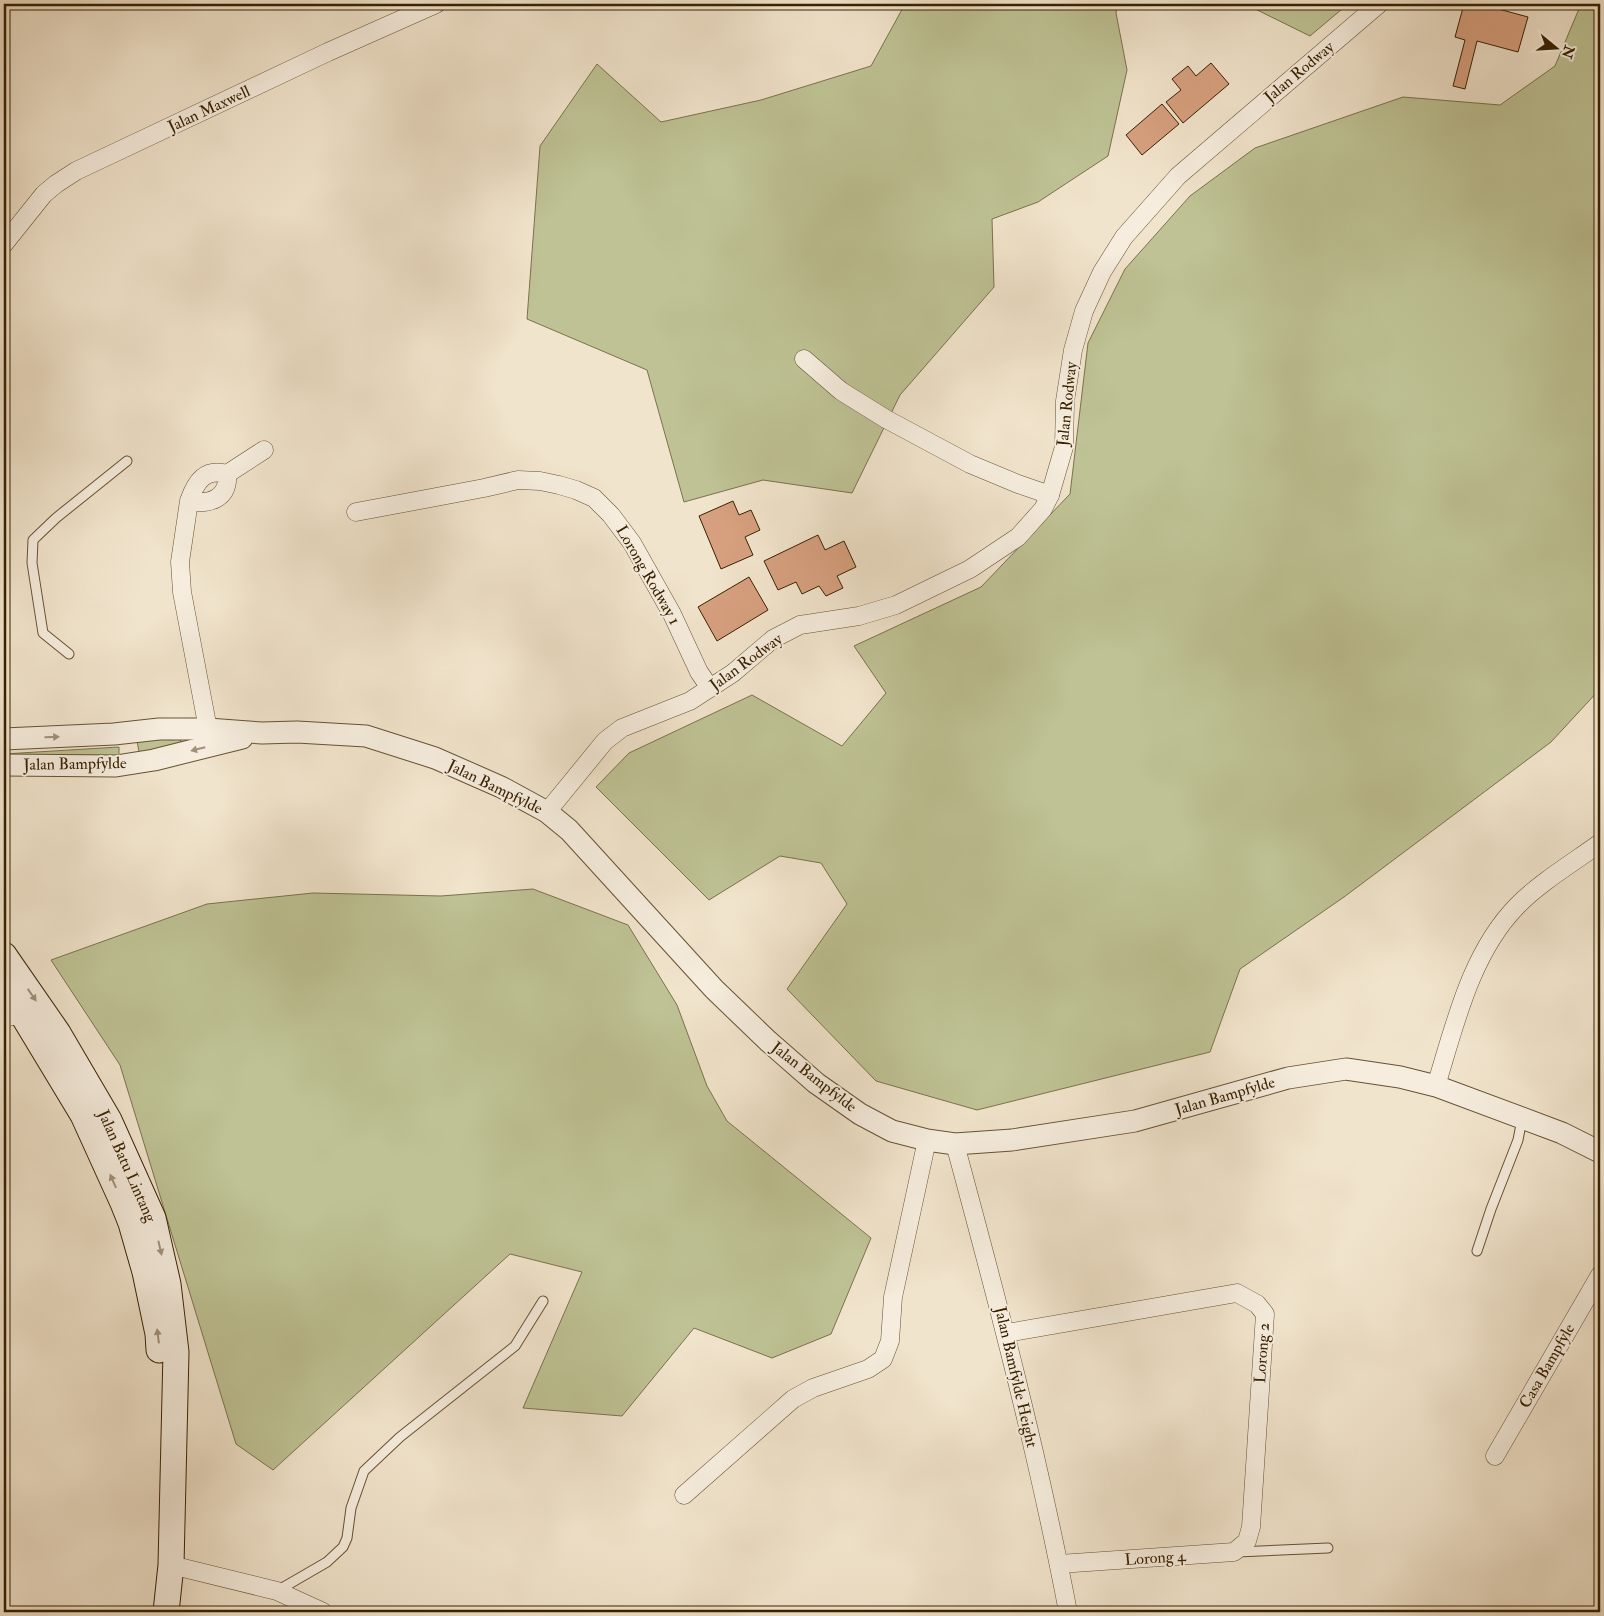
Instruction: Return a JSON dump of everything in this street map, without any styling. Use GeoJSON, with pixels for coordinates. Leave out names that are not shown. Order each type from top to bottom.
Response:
{"type":"FeatureCollection","features":[{"type":"Feature","properties":{"kind":"main road","name":"Jalan Batu Lintang"},"geometry":{"type":"LineString","coordinates":[[4,955],[58,1033],[109,1120],[153,1218],[168,1284],[176,1352],[171,1565],[166,1612]]}},
{"type":"Feature","properties":{"kind":"main road","name":"Jalan Batu Lintang"},"geometry":{"type":"LineString","coordinates":[[4,990],[13,1016],[83,1115],[123,1202],[131,1223],[144,1272],[158,1334],[162,1392],[157,1514],[150,1612]]}},
{"type":"Feature","properties":{"kind":"street","name":"Jalan Maxwell"},"geometry":{"type":"LineString","coordinates":[[4,244],[44,194],[76,171],[328,52],[436,4]]}},
{"type":"Feature","properties":{"kind":"street","name":"Jalan Rodway"},"geometry":{"type":"LineString","coordinates":[[547,812],[605,741],[622,728],[690,701],[733,673],[773,639],[800,625],[859,616],[896,605],[970,569],[1018,537],[1043,509],[1050,495],[1064,447],[1065,401],[1077,334],[1084,311],[1102,272],[1124,237],[1178,176],[1379,4]]}},
{"type":"Feature","properties":{"kind":"street"},"geometry":{"type":"LineString","coordinates":[[804,359],[841,391],[886,419],[970,464],[1050,495]]}},
{"type":"Feature","properties":{"kind":"street"},"geometry":{"type":"LineString","coordinates":[[189,501],[204,503],[216,499],[225,488],[227,474],[264,450]]}},
{"type":"Feature","properties":{"kind":"street"},"geometry":{"type":"LineString","coordinates":[[208,729],[182,592],[180,562],[189,501],[197,483],[208,473],[217,471],[227,474]]}},
{"type":"Feature","properties":{"kind":"street","name":"Lorong Rodway 1"},"geometry":{"type":"LineString","coordinates":[[356,512],[518,480],[540,481],[576,490],[594,498],[612,515],[636,550],[672,614],[699,672],[710,688]]}},
{"type":"Feature","properties":{"kind":"street","name":"Jalan Bampfylde"},"geometry":{"type":"LineString","coordinates":[[4,739],[208,729],[262,733],[307,732],[366,736],[435,758],[501,787],[547,812],[569,830],[714,989],[768,1041],[816,1083],[860,1114],[892,1131],[927,1140],[955,1144],[1012,1140],[1135,1121],[1288,1078],[1346,1069],[1400,1077],[1436,1086],[1562,1133],[1600,1152]]}},
{"type":"Feature","properties":{"kind":"street","name":"Jalan Bampfylde"},"geometry":{"type":"LineString","coordinates":[[4,765],[116,766],[154,760],[262,733]]}},
{"type":"Feature","properties":{"kind":"street"},"geometry":{"type":"LineString","coordinates":[[114,734],[126,747],[125,760],[116,766]]}},
{"type":"Feature","properties":{"kind":"street"},"geometry":{"type":"LineString","coordinates":[[1436,1086],[1461,1004],[1477,967],[1496,932],[1518,905],[1554,876],[1600,844]]}},
{"type":"Feature","properties":{"kind":"street"},"geometry":{"type":"LineString","coordinates":[[684,1495],[793,1399],[813,1388],[868,1369],[883,1359],[890,1341],[893,1297],[927,1140]]}},
{"type":"Feature","properties":{"kind":"street","name":"Jalan Bamfylde Height"},"geometry":{"type":"LineString","coordinates":[[955,1144],[1006,1333],[1059,1564],[1068,1612]]}},
{"type":"Feature","properties":{"kind":"street","name":"Casa Bampfyle"},"geometry":{"type":"LineString","coordinates":[[1495,1456],[1600,1276]]}},
{"type":"Feature","properties":{"kind":"street","name":"Lorong 2"},"geometry":{"type":"LineString","coordinates":[[1006,1333],[1237,1293],[1258,1304],[1265,1314],[1251,1527],[1240,1546]]}},
{"type":"Feature","properties":{"kind":"street","name":"Lorong 4"},"geometry":{"type":"LineString","coordinates":[[1059,1564],[1240,1546]]}},
{"type":"Feature","properties":{"kind":"street"},"geometry":{"type":"LineString","coordinates":[[171,1565],[277,1591],[323,1612]]}},
{"type":"Feature","properties":{"kind":"lane"},"geometry":{"type":"LineString","coordinates":[[69,654],[43,633],[32,563],[33,540],[70,506],[127,461]]}},
{"type":"Feature","properties":{"kind":"lane"},"geometry":{"type":"LineString","coordinates":[[1477,1251],[1518,1140],[1522,1119]]}},
{"type":"Feature","properties":{"kind":"lane"},"geometry":{"type":"LineString","coordinates":[[277,1591],[327,1562],[343,1547],[347,1538],[351,1508],[364,1471],[400,1437],[477,1378],[515,1346],[542,1301]]}},
{"type":"Feature","properties":{"kind":"lane"},"geometry":{"type":"LineString","coordinates":[[1240,1546],[1328,1548]]}},
{"type":"Feature","properties":{"kind":"green space"},"geometry":{"type":"Polygon","coordinates":[[[905,4],[1117,4],[1116,13],[1127,70],[1108,156],[1038,202],[992,219],[994,287],[900,395],[852,493],[763,480],[684,502],[647,370],[527,319],[540,146],[597,64],[661,122],[761,100],[871,66],[905,4]]]}},
{"type":"Feature","properties":{"kind":"green space"},"geometry":{"type":"Polygon","coordinates":[[[1245,4],[1348,4],[1310,36],[1245,4]]]}},
{"type":"Feature","properties":{"kind":"green space"},"geometry":{"type":"Polygon","coordinates":[[[1581,4],[1600,4],[1600,689],[1551,742],[1344,897],[1240,969],[1210,1052],[977,1110],[876,1081],[787,989],[847,904],[821,863],[780,856],[709,900],[596,787],[629,753],[752,695],[842,746],[886,693],[854,646],[981,587],[1070,494],[1088,343],[1125,269],[1190,196],[1255,148],[1403,97],[1500,105],[1555,66],[1581,4]]]}},
{"type":"Feature","properties":{"kind":"green space"},"geometry":{"type":"Polygon","coordinates":[[[180,736],[181,743],[140,757],[137,741],[180,736]]]}},
{"type":"Feature","properties":{"kind":"green space"},"geometry":{"type":"Polygon","coordinates":[[[119,747],[119,758],[4,757],[4,754],[119,747]]]}},
{"type":"Feature","properties":{"kind":"green space"},"geometry":{"type":"Polygon","coordinates":[[[533,889],[628,925],[677,1005],[707,1086],[727,1121],[871,1238],[831,1334],[772,1358],[694,1328],[622,1416],[523,1408],[582,1272],[510,1254],[273,1470],[236,1444],[120,1065],[51,960],[207,904],[313,893],[441,896],[533,889]]]}},
{"type":"Feature","properties":{"kind":"building"},"geometry":{"type":"Polygon","coordinates":[[[1464,4],[1480,4],[1528,17],[1518,52],[1477,41],[1465,89],[1453,86],[1465,40],[1455,37],[1464,4]]]}},
{"type":"Feature","properties":{"kind":"building"},"geometry":{"type":"Polygon","coordinates":[[[1211,63],[1229,84],[1183,123],[1166,102],[1181,90],[1172,79],[1188,66],[1196,76],[1211,63]]]}},
{"type":"Feature","properties":{"kind":"building"},"geometry":{"type":"Polygon","coordinates":[[[1162,104],[1179,124],[1142,155],[1126,135],[1162,104]]]}},
{"type":"Feature","properties":{"kind":"building"},"geometry":{"type":"Polygon","coordinates":[[[733,501],[739,515],[751,510],[760,530],[745,537],[753,555],[721,569],[699,516],[733,501]]]}},
{"type":"Feature","properties":{"kind":"building"},"geometry":{"type":"Polygon","coordinates":[[[818,535],[825,550],[844,541],[856,567],[837,576],[843,588],[826,596],[819,586],[802,594],[796,582],[778,590],[764,561],[818,535]]]}},
{"type":"Feature","properties":{"kind":"building"},"geometry":{"type":"Polygon","coordinates":[[[749,577],[768,610],[717,641],[698,607],[749,577]]]}}]}
